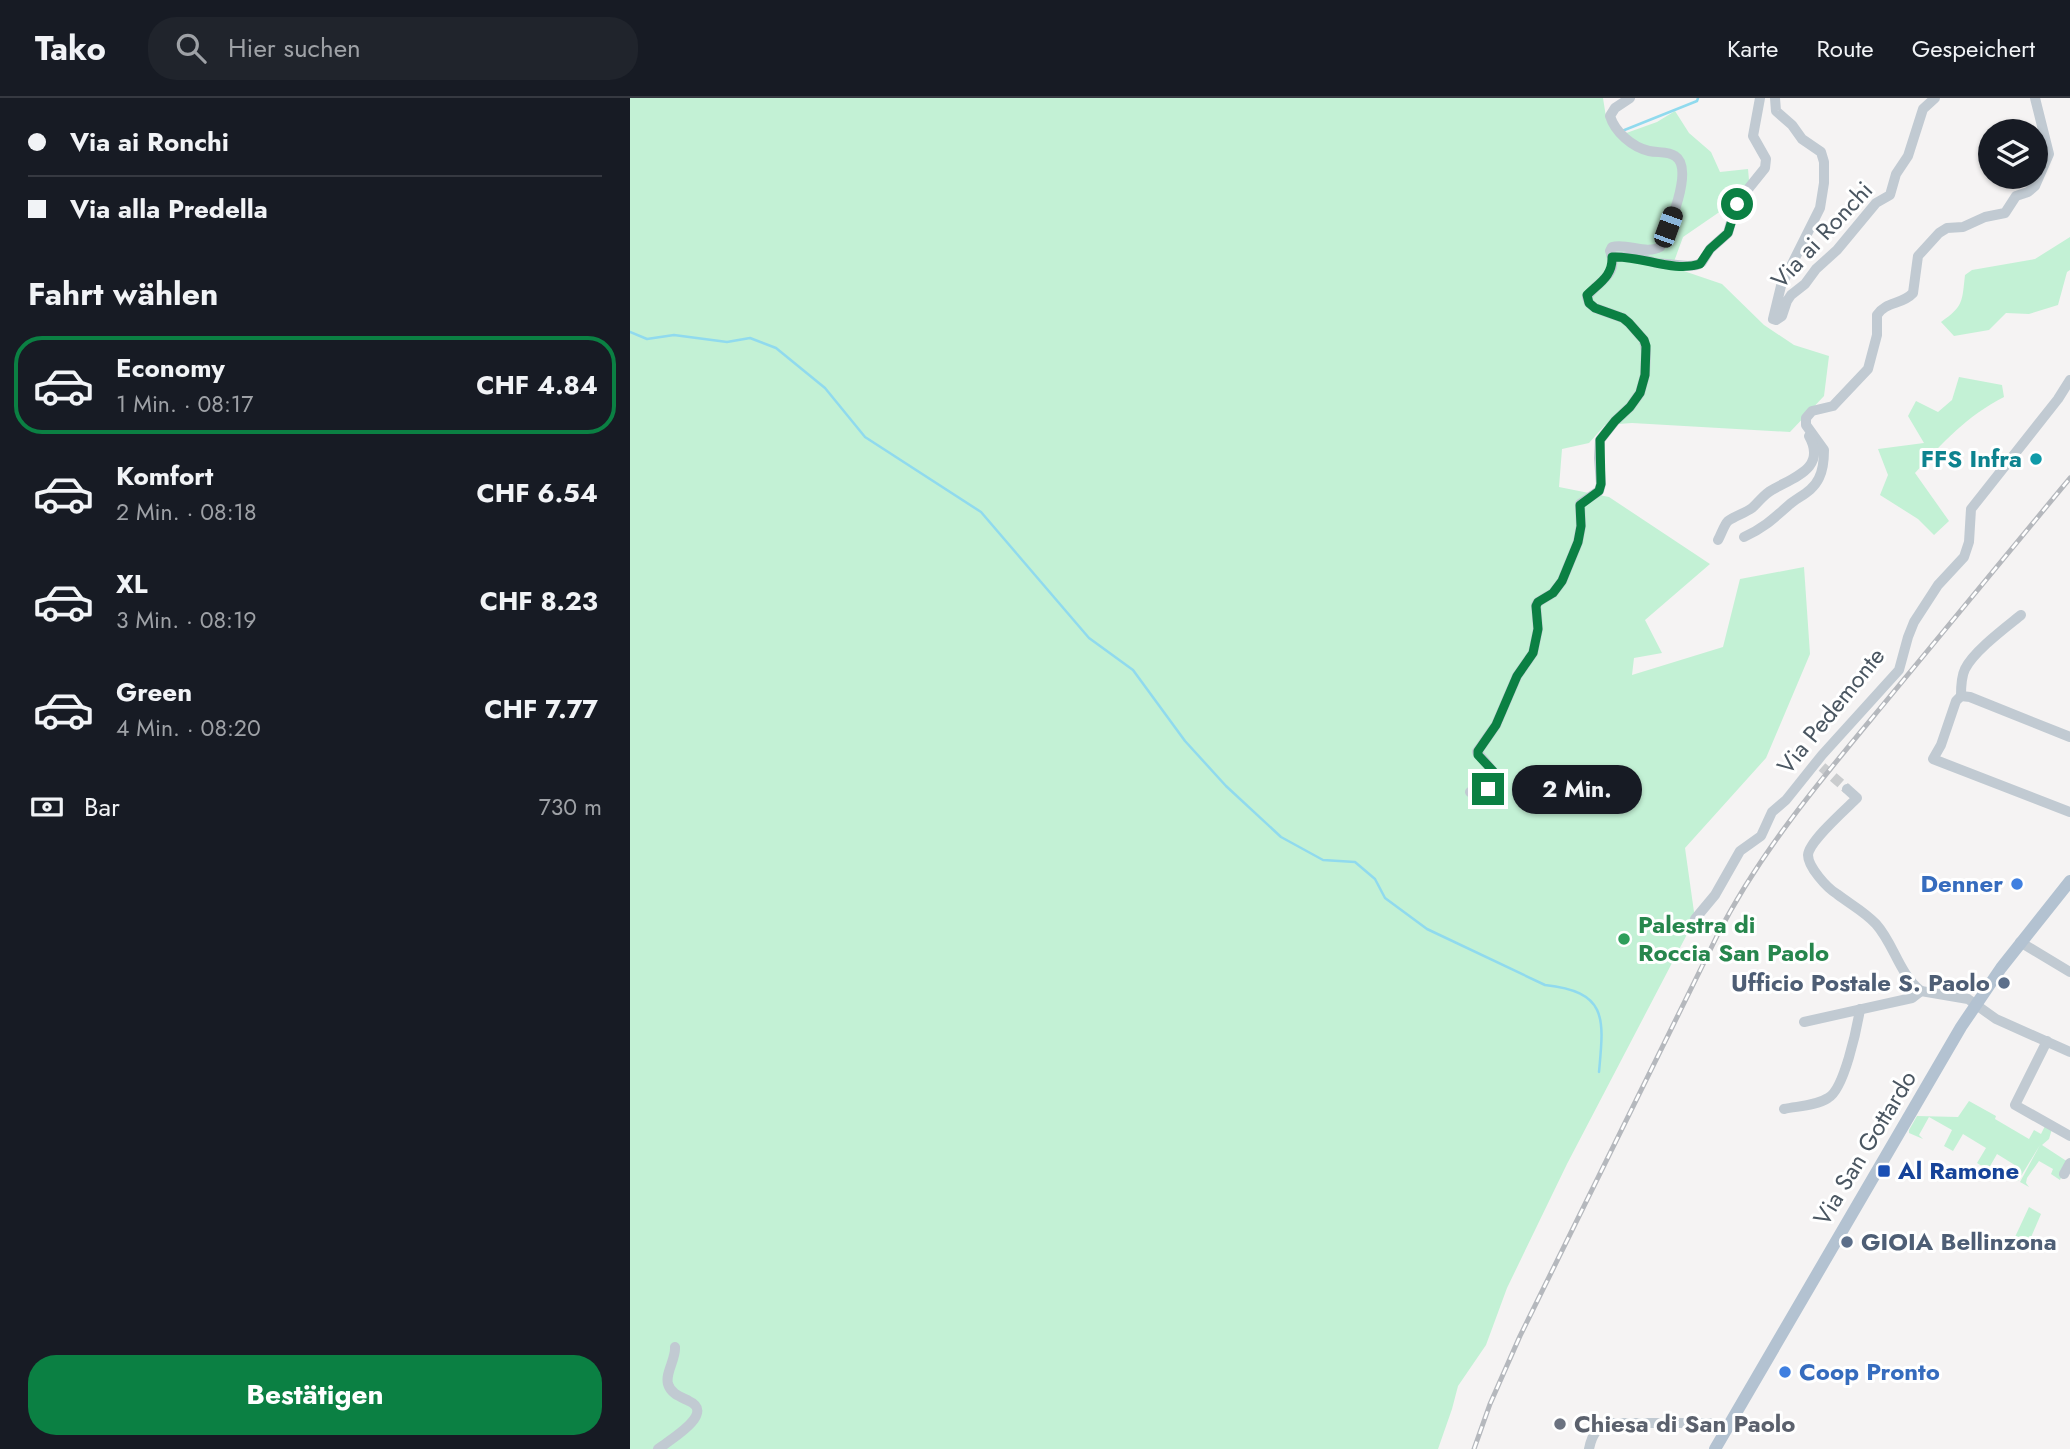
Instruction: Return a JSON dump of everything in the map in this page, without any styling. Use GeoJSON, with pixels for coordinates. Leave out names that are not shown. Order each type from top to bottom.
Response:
{"type":"FeatureCollection","features":[{"type":"Feature","properties":{"kind":"main road","name":"Via San Gottardo"},"geometry":{"type":"LineString","coordinates":[[1715,1449],[1975,1004],[2070,880]]}},
{"type":"Feature","properties":{"kind":"street"},"geometry":{"type":"LineString","coordinates":[[1470,792],[1491,788],[1496,782],[1496,775],[1478,755],[1478,751],[1496,725],[1517,676],[1533,653],[1538,629],[1536,606],[1553,593],[1562,581],[1578,542],[1581,526],[1580,505],[1599,491],[1600,440],[1637,398],[1644,383],[1644,340],[1626,320],[1595,308],[1587,300],[1588,294],[1610,273],[1610,248],[1615,246],[1653,250],[1660,247],[1683,180],[1683,166],[1677,157],[1635,145],[1625,138],[1611,121],[1609,116],[1612,110],[1630,98]]}},
{"type":"Feature","properties":{"kind":"street"},"geometry":{"type":"LineString","coordinates":[[1612,257],[1637,257],[1656,263],[1688,266],[1702,262],[1710,249],[1728,233],[1737,204],[1765,168],[1766,159],[1754,136],[1760,98]]}},
{"type":"Feature","properties":{"kind":"street","name":"Via ai Ronchi"},"geometry":{"type":"LineString","coordinates":[[1775,98],[1776,111],[1792,125],[1802,139],[1822,153],[1825,162],[1820,208],[1781,286],[1773,317],[1776,320],[1782,316],[1791,295],[1837,250],[1876,203],[1889,195],[1896,174],[1908,156],[1923,109],[1935,98]]}},
{"type":"Feature","properties":{"kind":"street"},"geometry":{"type":"LineString","coordinates":[[1718,540],[1728,522],[1756,505],[1770,491],[1809,468],[1814,445],[1802,424],[1812,411],[1833,406],[1868,369],[1877,335],[1878,312],[1884,306],[1908,298],[1913,293],[1917,259],[1922,250],[1944,230],[1963,227],[1980,218],[2005,213],[2017,196],[2035,186],[2049,151],[2035,98]]}},
{"type":"Feature","properties":{"kind":"street","name":"Via Pedemonte"},"geometry":{"type":"LineString","coordinates":[[1695,919],[1715,895],[1740,851],[1761,836],[1772,812],[1819,765],[1899,670],[1914,622],[1938,585],[1964,558],[1969,542],[1971,509],[2070,380]]}},
{"type":"Feature","properties":{"kind":"street"},"geometry":{"type":"LineString","coordinates":[[1744,537],[1774,520],[1792,502],[1804,495],[1820,477],[1824,450],[1805,422]]}},
{"type":"Feature","properties":{"kind":"street"},"geometry":{"type":"LineString","coordinates":[[2021,615],[1967,665],[1962,676],[1961,696],[1956,701],[1941,745],[1933,759],[2070,812]]}},
{"type":"Feature","properties":{"kind":"street"},"geometry":{"type":"LineString","coordinates":[[1961,696],[1970,697],[2070,737]]}},
{"type":"Feature","properties":{"kind":"street"},"geometry":{"type":"LineString","coordinates":[[1847,789],[1857,798],[1815,841],[1809,853],[1810,861],[1829,888],[1879,927],[1905,972],[1921,992],[1965,998],[1996,1019],[2070,1052]]}},
{"type":"Feature","properties":{"kind":"street"},"geometry":{"type":"LineString","coordinates":[[2020,942],[2070,972]]}},
{"type":"Feature","properties":{"kind":"street"},"geometry":{"type":"LineString","coordinates":[[1804,1022],[1915,997],[1921,992]]}},
{"type":"Feature","properties":{"kind":"street"},"geometry":{"type":"LineString","coordinates":[[1784,1109],[1822,1101],[1835,1093],[1844,1072],[1860,1009]]}},
{"type":"Feature","properties":{"kind":"street"},"geometry":{"type":"LineString","coordinates":[[2047,1041],[2015,1105],[2070,1136]]}},
{"type":"Feature","properties":{"kind":"street"},"geometry":{"type":"LineString","coordinates":[[2064,1174],[2070,1164]]}},
{"type":"Feature","properties":{"kind":"street"},"geometry":{"type":"LineString","coordinates":[[658,1449],[698,1414],[697,1406],[674,1393],[668,1384],[676,1347]]}},
{"type":"Feature","properties":{"kind":"street"},"geometry":{"type":"LineString","coordinates":[[1589,1449],[1596,1430],[1612,1423],[1709,1423],[1726,1429]]}},
{"type":"Feature","properties":{"kind":"green space"},"geometry":{"type":"Polygon","coordinates":[[[630,98],[1603,98],[1606,117],[1618,136],[1657,122],[1675,111],[1689,133],[1711,152],[1720,172],[1748,169],[1750,191],[1683,237],[1672,267],[1722,284],[1764,325],[1794,345],[1829,356],[1824,396],[1790,432],[1632,423],[1605,425],[1589,443],[1562,449],[1559,487],[1609,497],[1710,564],[1645,620],[1662,653],[1634,658],[1632,675],[1723,647],[1740,579],[1804,567],[1810,654],[1766,758],[1685,848],[1695,919],[1567,1164],[1507,1288],[1486,1345],[1458,1386],[1438,1449],[630,1449],[630,98]]]}},
{"type":"Feature","properties":{"kind":"green space"},"geometry":{"type":"Polygon","coordinates":[[[2070,237],[2070,270],[2067,272],[2058,305],[2029,314],[2006,313],[1989,330],[1954,336],[1941,322],[1958,307],[1965,275],[1972,270],[2035,259],[2070,237]]]}},
{"type":"Feature","properties":{"kind":"green space"},"geometry":{"type":"Polygon","coordinates":[[[1959,377],[2002,385],[2004,397],[1967,421],[1915,473],[1949,521],[1934,535],[1918,519],[1880,495],[1888,475],[1878,449],[1924,443],[1908,416],[1916,401],[1938,412],[1952,400],[1959,377]]]}},
{"type":"Feature","properties":{"kind":"green space"},"geometry":{"type":"Polygon","coordinates":[[[1969,1101],[2029,1139],[2034,1130],[2041,1134],[2045,1126],[2052,1129],[2049,1139],[2042,1145],[2068,1162],[2060,1180],[2051,1174],[2053,1169],[2039,1161],[2027,1178],[2029,1187],[2020,1182],[2040,1145],[2018,1181],[2012,1178],[2018,1167],[1997,1154],[1989,1168],[1995,1174],[1977,1163],[1986,1148],[1963,1134],[1953,1151],[1944,1146],[1952,1130],[1929,1117],[1919,1135],[1923,1139],[1909,1133],[1917,1116],[1958,1117],[1969,1101]]]}},
{"type":"Feature","properties":{"kind":"green space"},"geometry":{"type":"Polygon","coordinates":[[[2029,1207],[2041,1214],[2029,1242],[2015,1237],[2029,1207]]]}},
{"type":"Feature","properties":{"kind":"waterway"},"geometry":{"type":"LineString","coordinates":[[1622,131],[1697,101],[1698,98]]}},
{"type":"Feature","properties":{"kind":"waterway"},"geometry":{"type":"LineString","coordinates":[[630,332],[647,339],[674,335],[727,342],[750,338],[776,348],[825,388],[865,437],[981,512],[1089,638],[1133,670],[1185,741],[1226,786],[1281,837],[1323,860],[1355,862],[1375,879],[1385,898],[1427,929],[1545,985],[1581,994],[1591,1001],[1598,1011],[1601,1023],[1599,1072]]}},
{"type":"Feature","properties":{"kind":"tunnel"},"geometry":{"type":"LineString","coordinates":[[1822,767],[1847,789]]}},
{"type":"Feature","properties":{"kind":"railway"},"geometry":{"type":"LineString","coordinates":[[1474,1449],[1490,1404],[1520,1336],[1717,936],[1754,873],[1818,784],[2070,478]]}},
{"type":"Feature","properties":{"kind":"place","name":"FFS Infra"},"geometry":{"type":"Point","coordinates":[2036,459]}},
{"type":"Feature","properties":{"kind":"place","name":"Denner"},"geometry":{"type":"Point","coordinates":[2017,884]}},
{"type":"Feature","properties":{"kind":"place","name":"Palestra di Roccia San Paolo"},"geometry":{"type":"Point","coordinates":[1624,939]}},
{"type":"Feature","properties":{"kind":"place","name":"Ufficio Postale S. Paolo"},"geometry":{"type":"Point","coordinates":[2004,983]}},
{"type":"Feature","properties":{"kind":"place","name":"Al Ramone"},"geometry":{"type":"Point","coordinates":[1884,1171]}},
{"type":"Feature","properties":{"kind":"place","name":"GIOIA Bellinzona"},"geometry":{"type":"Point","coordinates":[1847,1242]}},
{"type":"Feature","properties":{"kind":"place","name":"Coop Pronto"},"geometry":{"type":"Point","coordinates":[1785,1372]}},
{"type":"Feature","properties":{"kind":"place","name":"Chiesa di San Paolo"},"geometry":{"type":"Point","coordinates":[1560,1424]}},
{"type":"Feature","properties":{"kind":"route"},"geometry":{"type":"LineString","coordinates":[[1488,789],[1494,786],[1497,778],[1478,755],[1478,751],[1496,725],[1517,676],[1531,658],[1538,629],[1535,609],[1538,602],[1553,593],[1562,581],[1578,542],[1582,522],[1579,507],[1583,501],[1599,491],[1600,440],[1637,398],[1644,383],[1644,340],[1626,320],[1591,305],[1587,295],[1610,273],[1612,257],[1637,257],[1656,263],[1688,266],[1700,264],[1710,249],[1728,233],[1737,204]]}}]}
